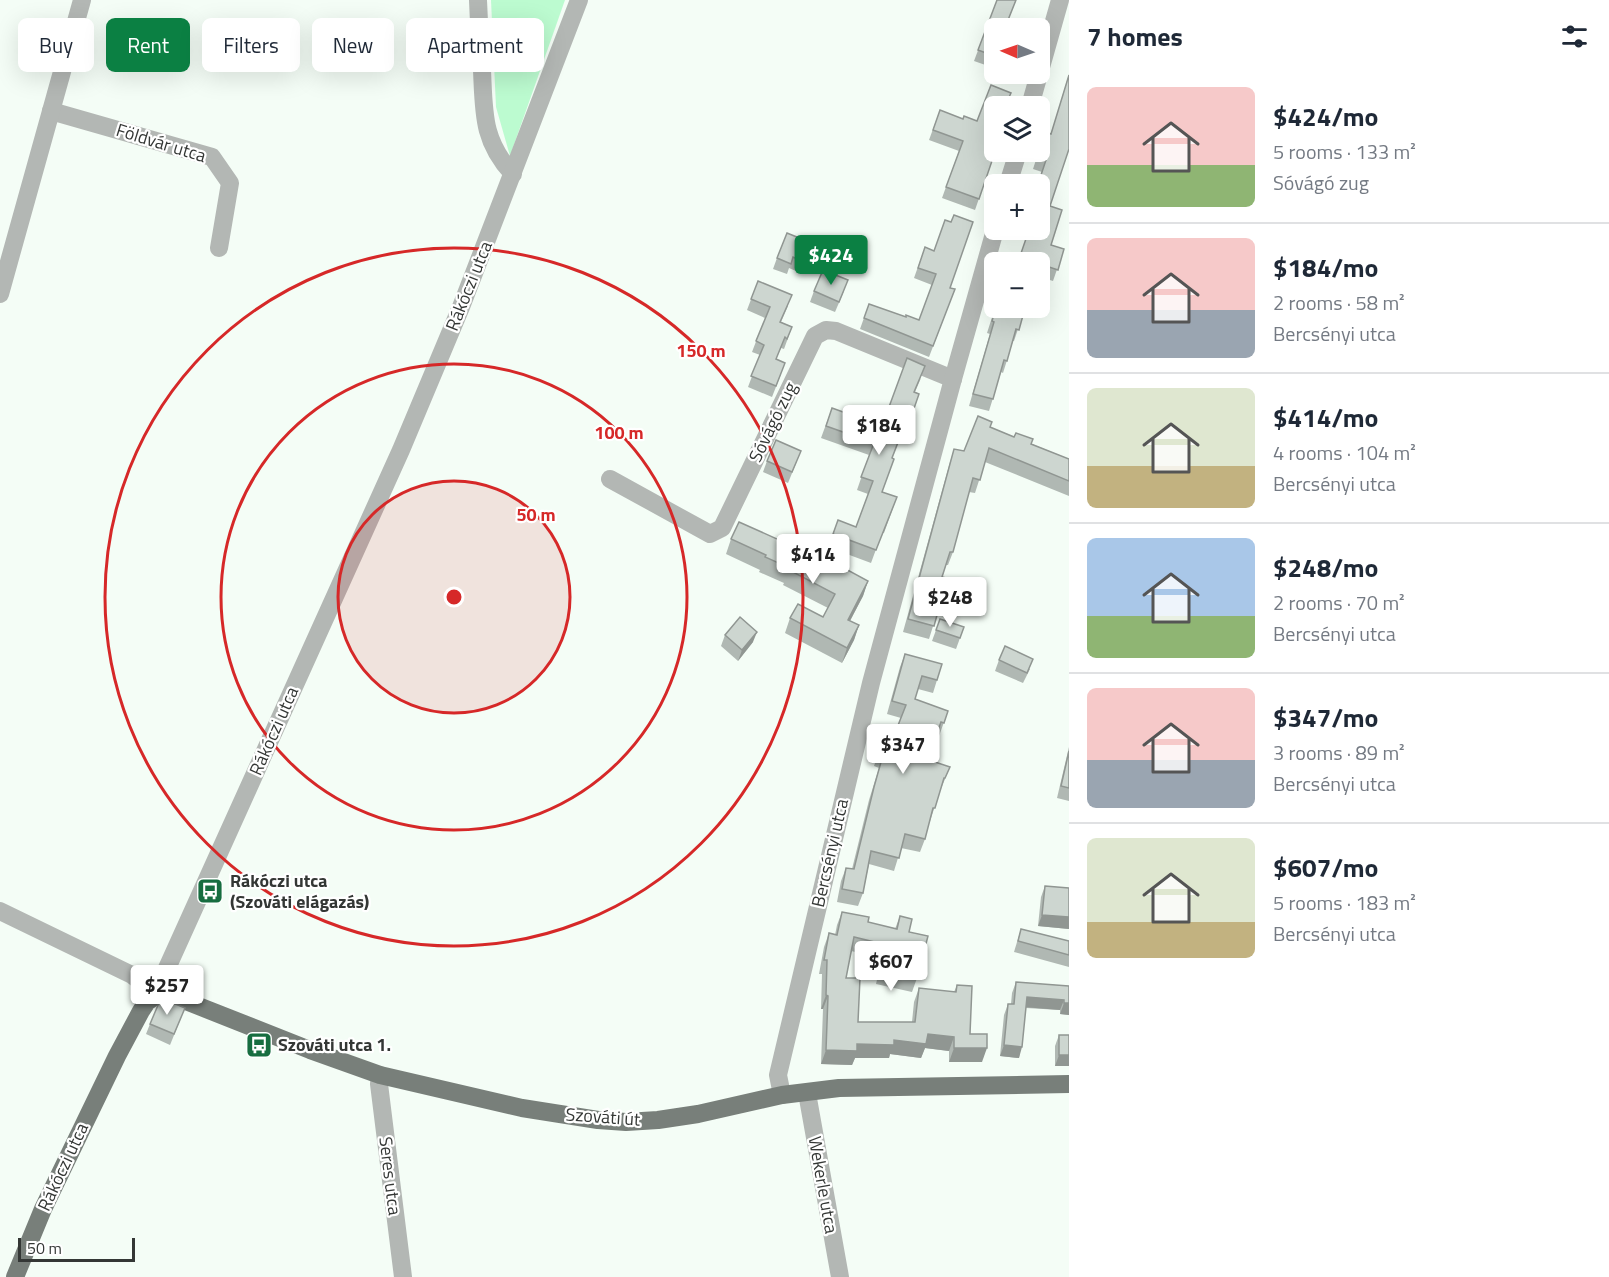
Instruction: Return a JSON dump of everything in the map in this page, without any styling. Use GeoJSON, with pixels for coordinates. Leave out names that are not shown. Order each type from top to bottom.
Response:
{"type":"FeatureCollection","features":[{"type":"Feature","properties":{"kind":"main road","name":"Szováti út"},"geometry":{"type":"LineString","coordinates":[[154,997],[168,994],[380,1075],[570,1117],[626,1122],[658,1120],[698,1114],[782,1095],[839,1088],[1069,1084]]}},
{"type":"Feature","properties":{"kind":"main road","name":"Rákóczi utca"},"geometry":{"type":"LineString","coordinates":[[15,1277],[43,1209],[117,1056],[147,1002],[154,997]]}},
{"type":"Feature","properties":{"kind":"street"},"geometry":{"type":"LineString","coordinates":[[0,294],[82,0]]}},
{"type":"Feature","properties":{"kind":"street"},"geometry":{"type":"LineString","coordinates":[[478,0],[484,120],[496,153],[513,174]]}},
{"type":"Feature","properties":{"kind":"street","name":"Rákóczi utca"},"geometry":{"type":"LineString","coordinates":[[154,997],[401,450],[461,307],[579,0]]}},
{"type":"Feature","properties":{"kind":"street"},"geometry":{"type":"LineString","coordinates":[[1033,96],[1060,0]]}},
{"type":"Feature","properties":{"kind":"street","name":"Földvár utca"},"geometry":{"type":"LineString","coordinates":[[51,111],[212,156],[230,183],[219,249]]}},
{"type":"Feature","properties":{"kind":"street","name":"Bercsényi utca"},"geometry":{"type":"LineString","coordinates":[[782,1095],[778,1075],[871,683],[992,240]]}},
{"type":"Feature","properties":{"kind":"street","name":"Sóvágó zug"},"geometry":{"type":"LineString","coordinates":[[610,479],[710,534],[722,528],[815,336],[826,330],[836,331],[953,379]]}},
{"type":"Feature","properties":{"kind":"street"},"geometry":{"type":"LineString","coordinates":[[0,911],[132,975],[146,986],[154,997]]}},
{"type":"Feature","properties":{"kind":"street","name":"Seres utca"},"geometry":{"type":"LineString","coordinates":[[380,1075],[379,1084],[403,1277]]}},
{"type":"Feature","properties":{"kind":"street","name":"Wekerle utca"},"geometry":{"type":"LineString","coordinates":[[807,1093],[840,1277]]}},
{"type":"Feature","properties":{"kind":"green space"},"geometry":{"type":"Polygon","coordinates":[[[491,0],[565,0],[544,60],[544,18],[492,18],[491,0]]]}},
{"type":"Feature","properties":{"kind":"green space"},"geometry":{"type":"Polygon","coordinates":[[[494,72],[540,72],[510,156],[496,107],[494,72]]]}},
{"type":"Feature","properties":{"kind":"building"},"geometry":{"type":"Polygon","coordinates":[[[997,0],[1016,0],[1009,18],[990,18],[997,0]]]}},
{"type":"Feature","properties":{"kind":"building"},"geometry":{"type":"Polygon","coordinates":[[[984,34],[984,52],[978,50],[984,34]]]}},
{"type":"Feature","properties":{"kind":"building"},"geometry":{"type":"Polygon","coordinates":[[[1069,75],[1069,149],[1050,206],[1050,174],[1041,174],[1045,162],[1050,162],[1051,134],[1069,75]]]}},
{"type":"Feature","properties":{"kind":"building"},"geometry":{"type":"Polygon","coordinates":[[[991,85],[1011,93],[1010,96],[987,96],[991,85]]]}},
{"type":"Feature","properties":{"kind":"building"},"geometry":{"type":"Polygon","coordinates":[[[984,103],[984,162],[992,162],[988,174],[984,174],[984,184],[979,199],[946,187],[963,141],[933,130],[940,110],[963,119],[964,116],[977,121],[984,103]]]}},
{"type":"Feature","properties":{"kind":"building"},"geometry":{"type":"Polygon","coordinates":[[[1050,206],[1062,210],[1051,245],[1064,249],[1058,270],[1050,267],[1050,252],[1021,252],[1026,240],[1050,240],[1050,206]]]}},
{"type":"Feature","properties":{"kind":"building"},"geometry":{"type":"Polygon","coordinates":[[[954,215],[973,222],[950,288],[955,289],[933,346],[864,318],[869,304],[919,320],[936,274],[918,268],[925,247],[934,251],[945,220],[951,222],[954,215]]]}},
{"type":"Feature","properties":{"kind":"building"},"geometry":{"type":"Polygon","coordinates":[[[787,233],[814,244],[806,263],[793,257],[791,264],[777,258],[787,233]]]}},
{"type":"Feature","properties":{"kind":"building"},"geometry":{"type":"Polygon","coordinates":[[[823,270],[848,280],[839,302],[814,291],[823,270]]]}},
{"type":"Feature","properties":{"kind":"building"},"geometry":{"type":"Polygon","coordinates":[[[758,281],[792,295],[780,322],[792,327],[776,359],[785,363],[776,386],[751,376],[764,345],[756,341],[770,307],[751,299],[758,281]]]}},
{"type":"Feature","properties":{"kind":"building"},"geometry":{"type":"Polygon","coordinates":[[[993,318],[1022,318],[1019,330],[1016,329],[1007,361],[1004,360],[993,399],[973,394],[994,322],[993,318]]]}},
{"type":"Feature","properties":{"kind":"building"},"geometry":{"type":"Polygon","coordinates":[[[907,358],[925,366],[914,392],[919,394],[910,420],[907,419],[892,458],[894,459],[882,492],[897,497],[876,550],[833,534],[838,520],[856,527],[873,481],[861,477],[874,443],[826,426],[832,408],[882,426],[907,358]]]}},
{"type":"Feature","properties":{"kind":"building"},"geometry":{"type":"Polygon","coordinates":[[[978,416],[992,422],[990,427],[1014,437],[1016,433],[1033,439],[1031,444],[1069,459],[1069,481],[989,448],[980,480],[973,478],[953,552],[950,552],[942,577],[954,580],[951,592],[944,590],[934,626],[908,619],[954,449],[964,451],[978,416]]]}},
{"type":"Feature","properties":{"kind":"building"},"geometry":{"type":"Polygon","coordinates":[[[776,440],[801,451],[792,472],[767,461],[776,440]]]}},
{"type":"Feature","properties":{"kind":"building"},"geometry":{"type":"Polygon","coordinates":[[[739,522],[786,543],[784,547],[816,564],[820,555],[868,581],[848,620],[859,625],[847,648],[790,618],[798,604],[823,617],[835,594],[789,570],[790,568],[765,557],[766,555],[731,539],[739,522]]]}},
{"type":"Feature","properties":{"kind":"building"},"geometry":{"type":"Polygon","coordinates":[[[740,617],[757,632],[742,650],[725,635],[740,617]]]}},
{"type":"Feature","properties":{"kind":"building"},"geometry":{"type":"Polygon","coordinates":[[[940,619],[964,627],[960,638],[936,630],[940,619]]]}},
{"type":"Feature","properties":{"kind":"building"},"geometry":{"type":"Polygon","coordinates":[[[1005,646],[1033,659],[1027,673],[999,660],[1005,646]]]}},
{"type":"Feature","properties":{"kind":"building"},"geometry":{"type":"Polygon","coordinates":[[[905,654],[942,664],[937,680],[922,676],[915,699],[948,711],[944,723],[941,722],[932,747],[937,749],[932,761],[950,767],[944,778],[935,808],[933,808],[925,839],[905,834],[899,858],[871,851],[863,893],[842,889],[846,868],[854,869],[883,755],[878,753],[887,730],[895,733],[906,705],[892,701],[905,654]]]}},
{"type":"Feature","properties":{"kind":"building"},"geometry":{"type":"Polygon","coordinates":[[[1069,751],[1069,788],[1061,786],[1069,751]]]}},
{"type":"Feature","properties":{"kind":"building"},"geometry":{"type":"Polygon","coordinates":[[[1045,886],[1069,888],[1069,917],[1042,915],[1045,886]]]}},
{"type":"Feature","properties":{"kind":"building"},"geometry":{"type":"Polygon","coordinates":[[[842,912],[869,917],[868,922],[897,929],[900,916],[912,919],[909,932],[928,936],[917,978],[881,970],[887,945],[854,937],[846,978],[860,978],[858,1022],[915,1022],[919,988],[956,992],[957,985],[972,986],[970,1034],[987,1034],[987,1048],[954,1048],[954,1037],[928,1034],[926,1044],[894,1040],[894,1045],[857,1044],[857,1051],[826,1050],[828,996],[826,995],[827,960],[824,960],[829,933],[837,935],[842,912]]]}},
{"type":"Feature","properties":{"kind":"building"},"geometry":{"type":"Polygon","coordinates":[[[1021,929],[1069,941],[1069,955],[1018,941],[1021,929]]]}},
{"type":"Feature","properties":{"kind":"building"},"geometry":{"type":"Polygon","coordinates":[[[1016,982],[1069,986],[1069,1003],[1064,1003],[1064,1000],[1027,997],[1022,1047],[1004,1045],[1008,1004],[1014,1004],[1016,982]]]}},
{"type":"Feature","properties":{"kind":"building"},"geometry":{"type":"Polygon","coordinates":[[[161,998],[185,1008],[174,1034],[150,1024],[161,998]]]}},
{"type":"Feature","properties":{"kind":"building"},"geometry":{"type":"Polygon","coordinates":[[[1059,1035],[1069,1035],[1069,1055],[1059,1055],[1059,1035]]]}},
{"type":"Feature","properties":{"kind":"place","name":"Rákóczi utca (Szováti elágazás)"},"geometry":{"type":"Point","coordinates":[210,891]}},
{"type":"Feature","properties":{"kind":"place","name":"Szováti utca 1."},"geometry":{"type":"Point","coordinates":[259,1045]}}]}
